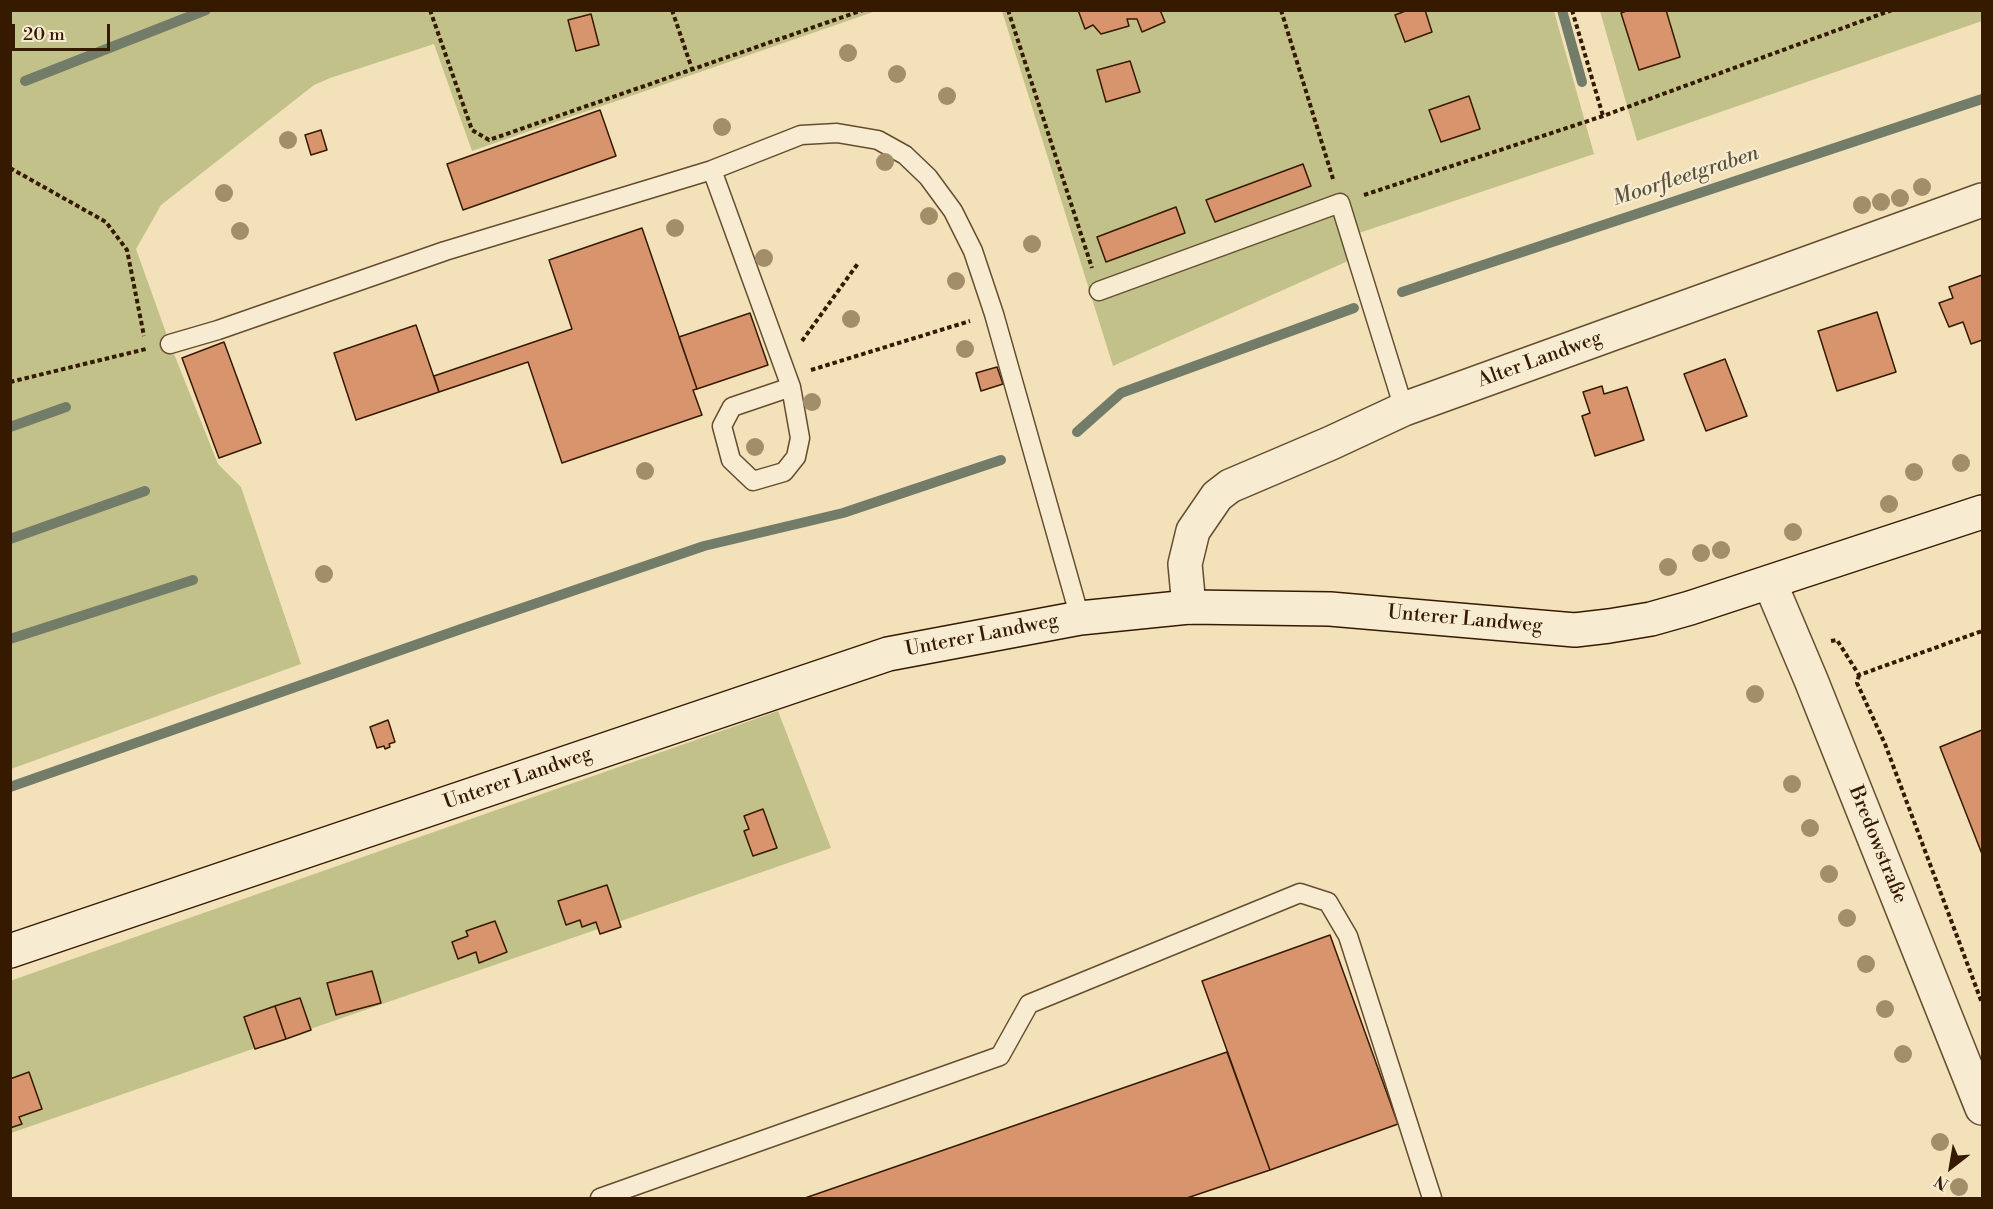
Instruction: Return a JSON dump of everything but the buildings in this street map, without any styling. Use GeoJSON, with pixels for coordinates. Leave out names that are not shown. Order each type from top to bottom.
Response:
{"type":"FeatureCollection","features":[{"type":"Feature","properties":{"kind":"main road","name":"Alter Landweg"},"geometry":{"type":"LineString","coordinates":[[1189,607],[1185,564],[1193,531],[1217,496],[1230,486],[1404,409],[1983,200]]}},
{"type":"Feature","properties":{"kind":"main road","name":"Unterer Landweg"},"geometry":{"type":"LineString","coordinates":[[10,951],[888,654],[1080,618],[1189,607],[1330,609],[1575,630],[1609,626],[1651,619],[1770,583],[1983,512]]}},
{"type":"Feature","properties":{"kind":"main road","name":"Bredowstraße"},"geometry":{"type":"LineString","coordinates":[[1770,583],[1983,1108]]}},
{"type":"Feature","properties":{"kind":"lane"},"geometry":{"type":"LineString","coordinates":[[170,344],[218,330],[445,250],[712,170],[801,135],[837,133],[878,140],[905,155],[928,177],[953,211],[973,251],[994,314],[1080,618]]}},
{"type":"Feature","properties":{"kind":"lane"},"geometry":{"type":"LineString","coordinates":[[712,170],[788,376],[800,438],[796,457],[784,472],[753,482],[731,460],[722,426],[732,407],[788,376]]}},
{"type":"Feature","properties":{"kind":"lane"},"geometry":{"type":"LineString","coordinates":[[1099,291],[1340,202],[1404,409]]}},
{"type":"Feature","properties":{"kind":"lane"},"geometry":{"type":"LineString","coordinates":[[600,1198],[1000,1056],[1029,1004],[1300,892],[1328,902],[1348,936],[1432,1198]]}},
{"type":"Feature","properties":{"kind":"path"},"geometry":{"type":"LineString","coordinates":[[430,10],[472,130],[489,140],[863,10]]}},
{"type":"Feature","properties":{"kind":"path"},"geometry":{"type":"LineString","coordinates":[[672,10],[692,69]]}},
{"type":"Feature","properties":{"kind":"path"},"geometry":{"type":"LineString","coordinates":[[1008,10],[1099,291]]}},
{"type":"Feature","properties":{"kind":"path"},"geometry":{"type":"LineString","coordinates":[[1281,10],[1340,202],[1603,116],[1892,10]]}},
{"type":"Feature","properties":{"kind":"path"},"geometry":{"type":"LineString","coordinates":[[1572,10],[1603,116]]}},
{"type":"Feature","properties":{"kind":"path"},"geometry":{"type":"LineString","coordinates":[[10,168],[106,222],[127,250],[147,349],[10,382]]}},
{"type":"Feature","properties":{"kind":"path"},"geometry":{"type":"LineString","coordinates":[[788,376],[859,262]]}},
{"type":"Feature","properties":{"kind":"path"},"geometry":{"type":"LineString","coordinates":[[788,376],[965,322]]}},
{"type":"Feature","properties":{"kind":"path"},"geometry":{"type":"LineString","coordinates":[[1859,675],[1983,631]]}},
{"type":"Feature","properties":{"kind":"path"},"geometry":{"type":"LineString","coordinates":[[1796,644],[1837,640],[1859,675],[1857,683],[1884,744],[1983,1003]]}},
{"type":"Feature","properties":{"kind":"shaded area"},"geometry":{"type":"Polygon","coordinates":[[[1982,10],[1982,21],[1637,141],[1600,11],[1982,10]]]}},
{"type":"Feature","properties":{"kind":"shaded area"},"geometry":{"type":"Polygon","coordinates":[[[11,11],[876,11],[472,151],[434,44],[314,85],[161,205],[136,249],[170,344],[218,464],[241,487],[301,664],[11,769],[11,11]]]}},
{"type":"Feature","properties":{"kind":"shaded area"},"geometry":{"type":"Polygon","coordinates":[[[1002,11],[1554,11],[1594,154],[1341,239],[1348,261],[1113,366],[1002,11]]]}},
{"type":"Feature","properties":{"kind":"shaded area"},"geometry":{"type":"Polygon","coordinates":[[[778,711],[831,848],[11,1133],[10,981],[778,711]]]}},
{"type":"Feature","properties":{"kind":"waterway"},"geometry":{"type":"LineString","coordinates":[[25,81],[206,10]]}},
{"type":"Feature","properties":{"kind":"waterway"},"geometry":{"type":"LineString","coordinates":[[1562,10],[1582,82]]}},
{"type":"Feature","properties":{"kind":"waterway","name":"Moorfleetgraben"},"geometry":{"type":"LineString","coordinates":[[1402,292],[1982,99]]}},
{"type":"Feature","properties":{"kind":"waterway"},"geometry":{"type":"LineString","coordinates":[[1077,432],[1121,393],[1354,308]]}},
{"type":"Feature","properties":{"kind":"waterway"},"geometry":{"type":"LineString","coordinates":[[10,427],[66,407]]}},
{"type":"Feature","properties":{"kind":"waterway"},"geometry":{"type":"LineString","coordinates":[[10,787],[704,546],[843,513],[1001,460]]}},
{"type":"Feature","properties":{"kind":"waterway"},"geometry":{"type":"LineString","coordinates":[[10,539],[145,491]]}},
{"type":"Feature","properties":{"kind":"waterway"},"geometry":{"type":"LineString","coordinates":[[10,639],[193,580]]}}]}
